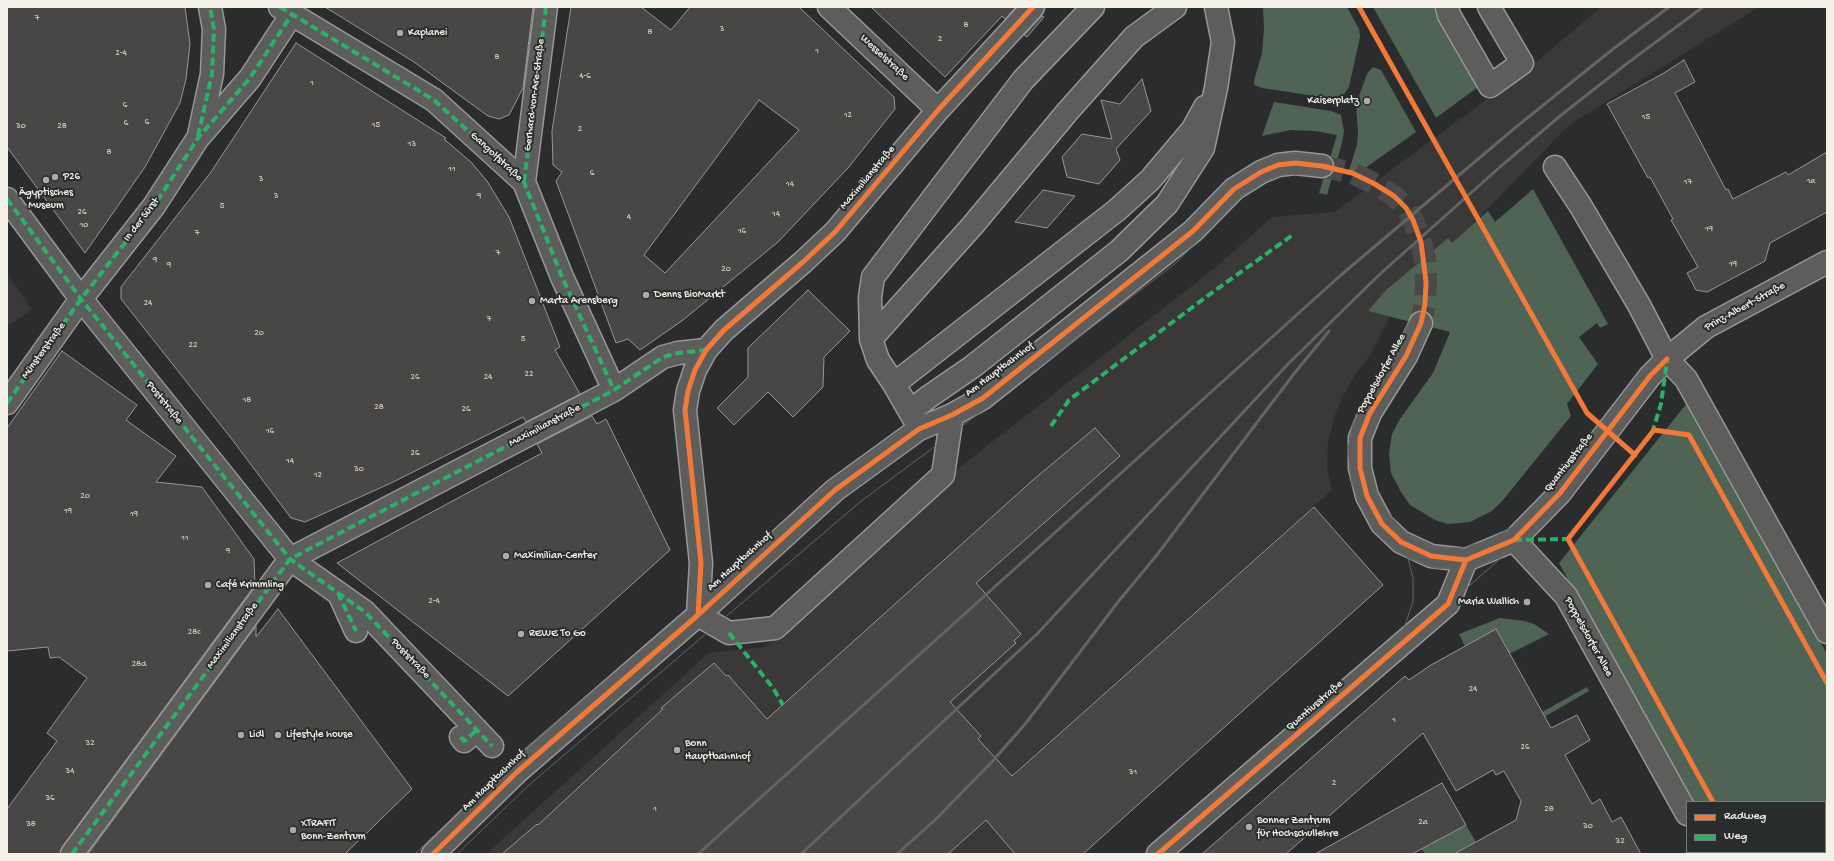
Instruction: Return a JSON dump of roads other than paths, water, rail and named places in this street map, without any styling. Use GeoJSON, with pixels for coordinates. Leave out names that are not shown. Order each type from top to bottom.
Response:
{"type":"FeatureCollection","features":[{"type":"Feature","properties":{"kind":"street","name":"In der Sürst"},"geometry":{"type":"LineString","coordinates":[[198,138],[212,74],[214,29],[210,7]]}},
{"type":"Feature","properties":{"kind":"street","name":"Gerhard-von-Are-Straße"},"geometry":{"type":"LineString","coordinates":[[524,182],[546,7]]}},
{"type":"Feature","properties":{"kind":"street","name":"Wesselstraße"},"geometry":{"type":"LineString","coordinates":[[829,7],[938,110]]}},
{"type":"Feature","properties":{"kind":"street","name":"Maximilianstraße"},"geometry":{"type":"LineString","coordinates":[[72,854],[290,559],[614,390],[663,357],[678,353],[706,350],[724,330],[835,232],[938,110],[1033,7]]}},
{"type":"Feature","properties":{"kind":"street"},"geometry":{"type":"LineString","coordinates":[[915,420],[878,360],[871,339],[870,297],[873,277],[1023,80],[1093,7]]}},
{"type":"Feature","properties":{"kind":"street"},"geometry":{"type":"LineString","coordinates":[[871,339],[972,225],[1062,117],[1134,37],[1175,7]]}},
{"type":"Feature","properties":{"kind":"street"},"geometry":{"type":"LineString","coordinates":[[915,420],[927,398],[972,367],[1119,251],[1167,204],[1202,148],[1216,88],[1223,42],[1216,7]]}},
{"type":"Feature","properties":{"kind":"street"},"geometry":{"type":"LineString","coordinates":[[1447,7],[1449,15],[1490,86],[1522,63],[1489,7]]}},
{"type":"Feature","properties":{"kind":"street","name":"In der Sürst"},"geometry":{"type":"LineString","coordinates":[[81,299],[154,206],[198,138],[250,78],[286,11]]}},
{"type":"Feature","properties":{"kind":"street","name":"Gangolfstraße"},"geometry":{"type":"LineString","coordinates":[[286,11],[434,100],[524,182],[562,277],[614,390]]}},
{"type":"Feature","properties":{"kind":"street"},"geometry":{"type":"LineString","coordinates":[[894,384],[1117,210],[1150,180],[1193,129],[1216,88]]}},
{"type":"Feature","properties":{"kind":"street","name":"Am Hauptbahnhof"},"geometry":{"type":"LineString","coordinates":[[433,854],[517,772],[698,615],[835,490],[915,420],[952,415],[983,398],[1187,236],[1234,189],[1261,172],[1278,165],[1295,163],[1322,166]]}},
{"type":"Feature","properties":{"kind":"street"},"geometry":{"type":"LineString","coordinates":[[1555,167],[1580,205],[1631,292],[1667,359],[1686,380],[1827,632]]}},
{"type":"Feature","properties":{"kind":"street","name":"Poststraße"},"geometry":{"type":"LineString","coordinates":[[7,198],[81,299],[290,559],[365,612],[469,733],[492,746]]}},
{"type":"Feature","properties":{"kind":"street","name":"Prinz-Albert-Straße"},"geometry":{"type":"LineString","coordinates":[[1667,359],[1706,328],[1827,262]]}},
{"type":"Feature","properties":{"kind":"street","name":"Münsterstraße"},"geometry":{"type":"LineString","coordinates":[[7,403],[81,299]]}},
{"type":"Feature","properties":{"kind":"street","name":"Poppelsdorfer Allee"},"geometry":{"type":"LineString","coordinates":[[1421,323],[1406,356],[1370,413],[1360,438],[1360,468],[1367,496],[1382,524],[1401,542],[1431,556],[1466,560],[1514,540],[1566,596],[1686,812]]}},
{"type":"Feature","properties":{"kind":"street","name":"Am Hauptbahnhof"},"geometry":{"type":"LineString","coordinates":[[698,615],[701,563],[685,410],[688,391],[695,370],[706,350]]}},
{"type":"Feature","properties":{"kind":"street","name":"Quantiusstraße"},"geometry":{"type":"LineString","coordinates":[[1514,540],[1560,493],[1650,376],[1667,359]]}},
{"type":"Feature","properties":{"kind":"street"},"geometry":{"type":"LineString","coordinates":[[698,615],[729,633],[775,628],[943,475],[952,415]]}},
{"type":"Feature","properties":{"kind":"street","name":"Quantiusstraße"},"geometry":{"type":"LineString","coordinates":[[1158,854],[1448,604],[1466,560]]}},
{"type":"Feature","properties":{"kind":"street"},"geometry":{"type":"LineString","coordinates":[[338,592],[356,631]]}},
{"type":"Feature","properties":{"kind":"tunnel"},"geometry":{"type":"LineString","coordinates":[[1322,166],[1352,173],[1373,183],[1394,196],[1406,208],[1413,220],[1421,242],[1425,260],[1425,304],[1421,323]]}},
{"type":"Feature","properties":{"kind":"tram line"},"geometry":{"type":"LineString","coordinates":[[415,854],[509,763],[700,600],[750,551],[808,502],[915,421],[981,390],[1163,249],[1225,184],[1241,172],[1257,163],[1276,156],[1295,154],[1326,156]]}},
{"type":"Feature","properties":{"kind":"tram line"},"geometry":{"type":"LineString","coordinates":[[457,854],[529,785],[860,502],[1176,263],[1241,196],[1264,181],[1283,174],[1317,175]]}},
{"type":"Feature","properties":{"kind":"tram line"},"geometry":{"type":"LineString","coordinates":[[1427,326],[1419,348],[1376,415],[1368,436],[1366,457],[1375,491],[1388,513],[1408,536],[1433,547],[1461,548],[1487,541],[1512,527],[1553,489],[1649,364],[1664,351],[1699,323],[1827,254]]}},
{"type":"Feature","properties":{"kind":"tram line"},"geometry":{"type":"LineString","coordinates":[[1409,321],[1397,349],[1358,410],[1352,427],[1348,450],[1352,484],[1364,512],[1381,538],[1408,558],[1435,568],[1463,569],[1485,563],[1518,544],[1535,530],[1555,508],[1657,376],[1671,363],[1711,332],[1827,269]]}},
{"type":"Feature","properties":{"kind":"tram line"},"geometry":{"type":"LineString","coordinates":[[1200,813],[1322,706],[1372,671],[1391,649],[1404,628],[1413,602],[1413,578],[1408,558],[1392,523]]}},
{"type":"Feature","properties":{"kind":"tram line"},"geometry":{"type":"LineString","coordinates":[[1391,654],[1501,558]]}},
{"type":"Feature","properties":{"kind":"railway"},"geometry":{"type":"LineString","coordinates":[[698,854],[1341,275],[1516,127],[1613,49],[1669,7]]}},
{"type":"Feature","properties":{"kind":"railway"},"geometry":{"type":"LineString","coordinates":[[801,854],[1037,634],[1288,364],[1380,274],[1500,167],[1560,116],[1703,7]]}},
{"type":"Feature","properties":{"kind":"railway"},"geometry":{"type":"LineString","coordinates":[[897,854],[935,820],[990,764],[1026,723],[1118,602],[1156,556],[1293,375],[1329,331]]}},
{"type":"Feature","properties":{"kind":"place","name":"Kaplanei"},"geometry":{"type":"Point","coordinates":[400,33]}},
{"type":"Feature","properties":{"kind":"place","name":"Kaiserplatz"},"geometry":{"type":"Point","coordinates":[1367,101]}},
{"type":"Feature","properties":{"kind":"place","name":"P26"},"geometry":{"type":"Point","coordinates":[55,177]}},
{"type":"Feature","properties":{"kind":"place","name":"Ägyptisches Museum"},"geometry":{"type":"Point","coordinates":[46,180]}},
{"type":"Feature","properties":{"kind":"place","name":"Denns BioMarkt"},"geometry":{"type":"Point","coordinates":[646,295]}},
{"type":"Feature","properties":{"kind":"place","name":"Marta Arensberg"},"geometry":{"type":"Point","coordinates":[532,301]}},
{"type":"Feature","properties":{"kind":"place","name":"Maximilian-Center"},"geometry":{"type":"Point","coordinates":[506,556]}},
{"type":"Feature","properties":{"kind":"place","name":"Café Krimmling"},"geometry":{"type":"Point","coordinates":[208,585]}},
{"type":"Feature","properties":{"kind":"place","name":"Maria Wallich"},"geometry":{"type":"Point","coordinates":[1527,602]}},
{"type":"Feature","properties":{"kind":"place","name":"REWE To Go"},"geometry":{"type":"Point","coordinates":[521,634]}},
{"type":"Feature","properties":{"kind":"place","name":"Lidl"},"geometry":{"type":"Point","coordinates":[241,735]}},
{"type":"Feature","properties":{"kind":"place","name":"Lifestyle house"},"geometry":{"type":"Point","coordinates":[278,735]}},
{"type":"Feature","properties":{"kind":"place","name":"Bonn Hauptbahnhof"},"geometry":{"type":"Point","coordinates":[677,750]}},
{"type":"Feature","properties":{"kind":"place","name":"Bonner Zentrum für Hochschullehre"},"geometry":{"type":"Point","coordinates":[1249,827]}},
{"type":"Feature","properties":{"kind":"place","name":"XTRAFIT Bonn-Zentrum"},"geometry":{"type":"Point","coordinates":[293,830]}}]}
